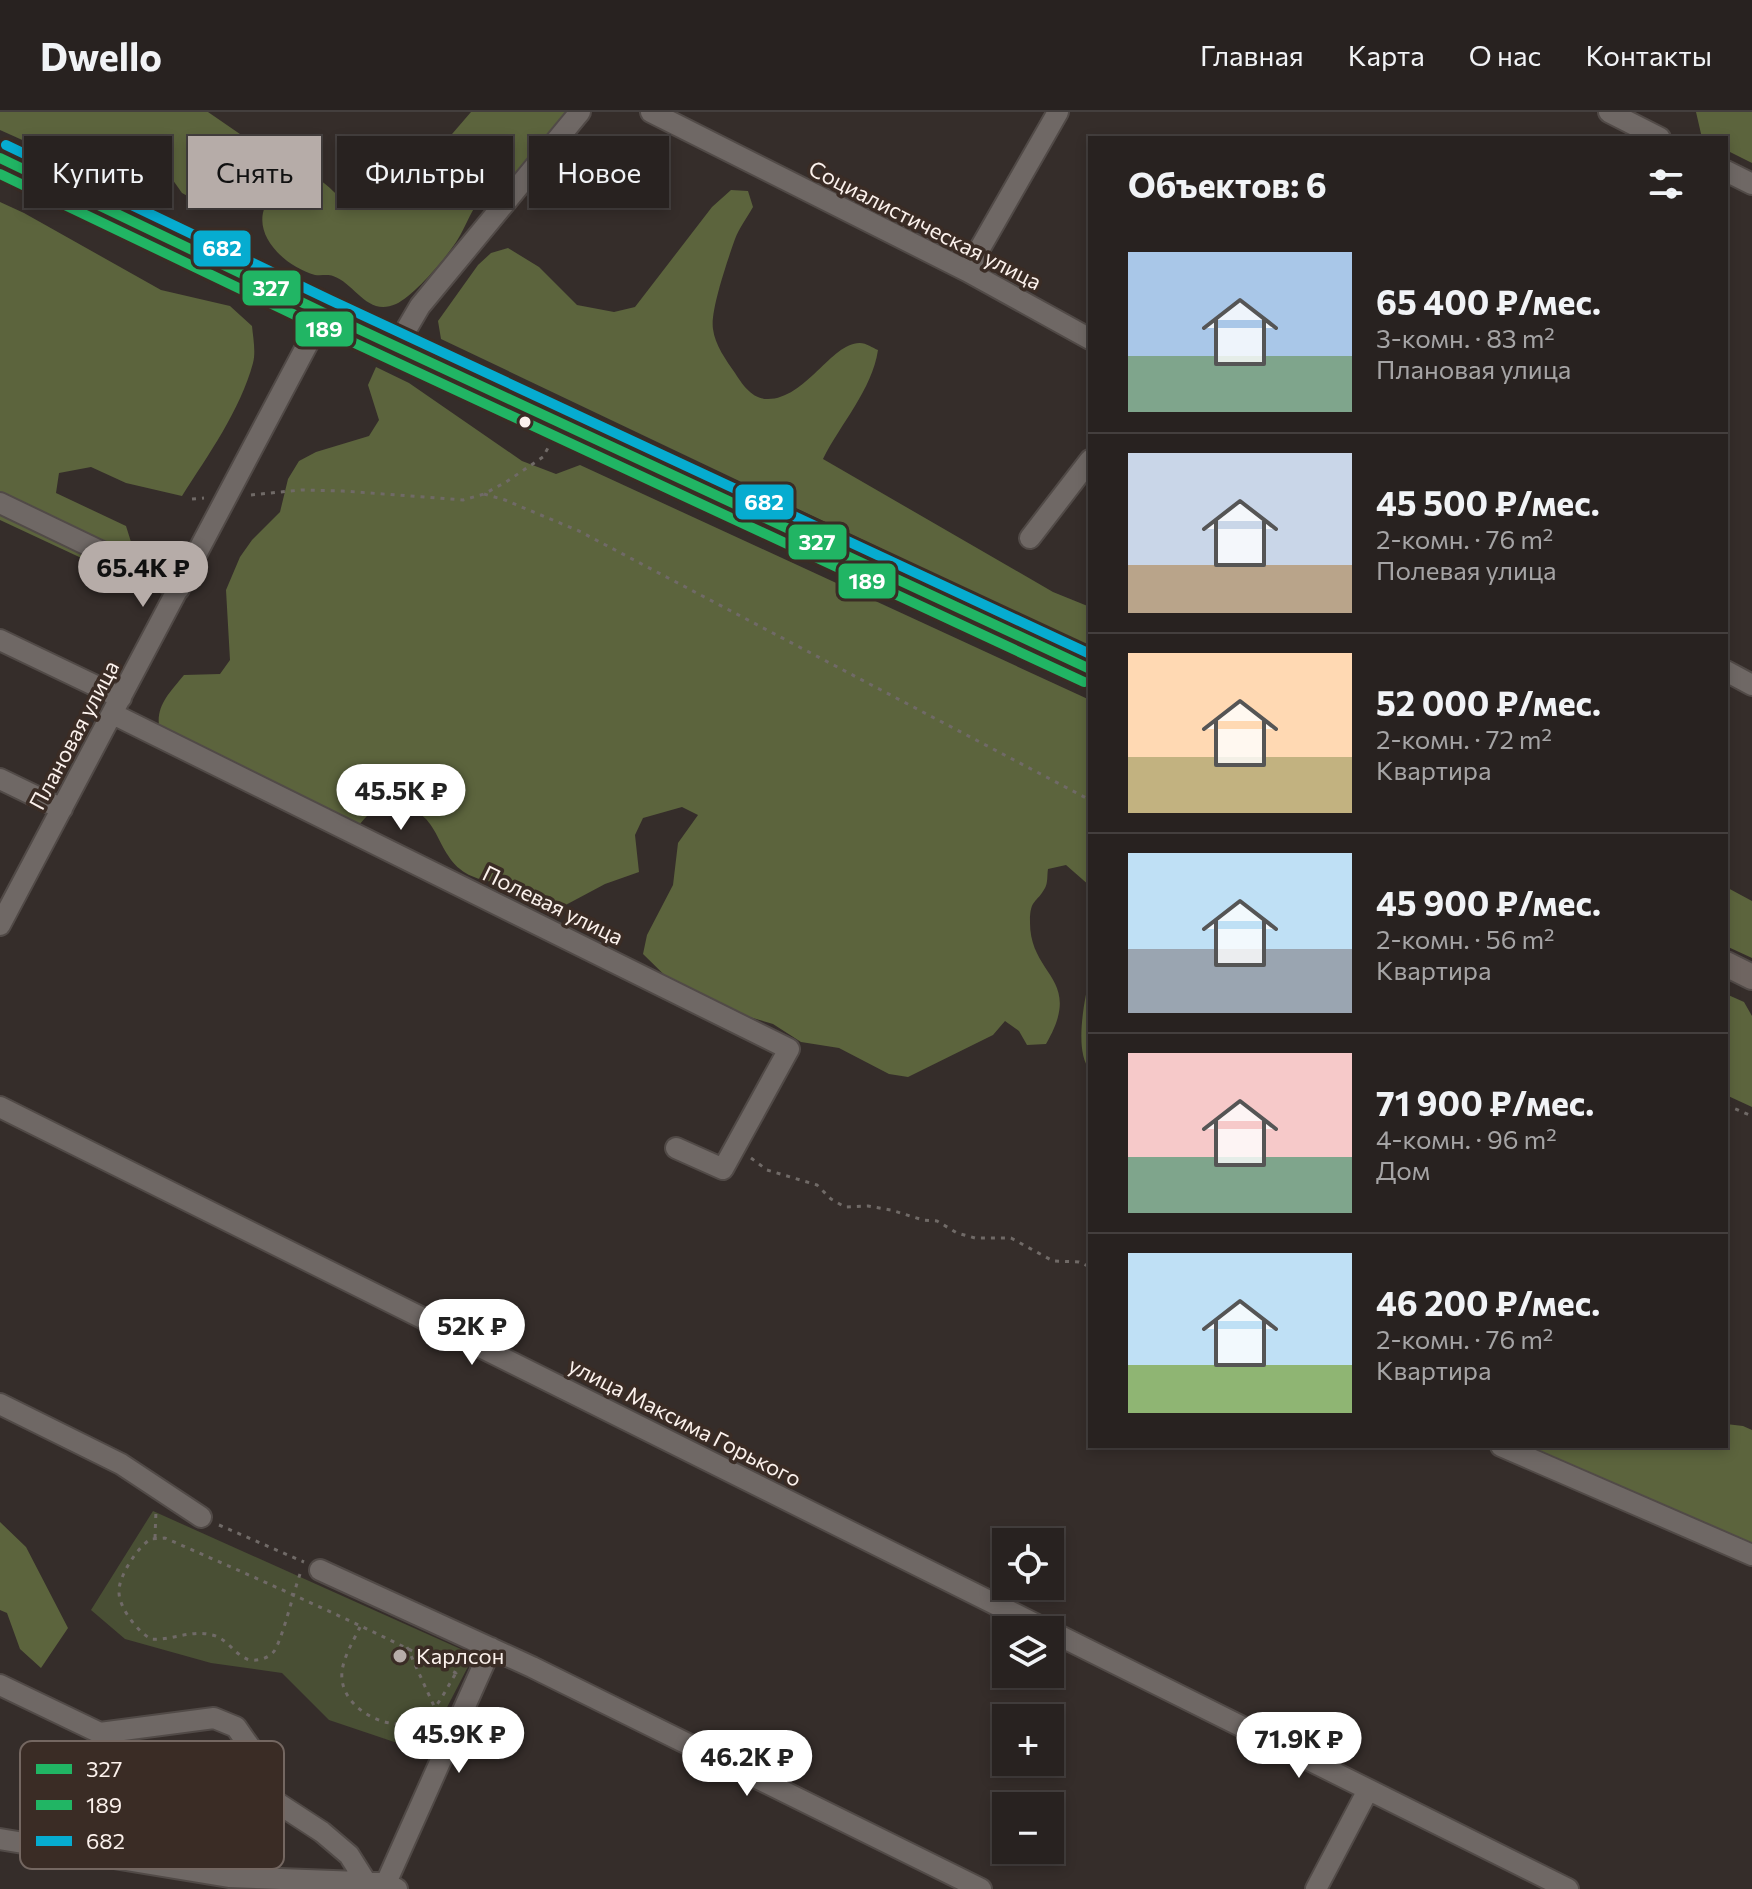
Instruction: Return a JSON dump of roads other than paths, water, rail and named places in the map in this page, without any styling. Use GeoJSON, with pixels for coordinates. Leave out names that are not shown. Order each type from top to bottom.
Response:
{"type":"FeatureCollection","features":[{"type":"Feature","properties":{"kind":"main road"},"geometry":{"type":"LineString","coordinates":[[0,158],[396,347],[1088,668]]}},
{"type":"Feature","properties":{"kind":"main road"},"geometry":{"type":"LineString","coordinates":[[1728,965],[1752,977]]}},
{"type":"Feature","properties":{"kind":"street"},"geometry":{"type":"LineString","coordinates":[[396,347],[420,306],[580,112]]}},
{"type":"Feature","properties":{"kind":"street","name":"Социалистическая улица"},"geometry":{"type":"LineString","coordinates":[[651,112],[967,271],[1088,338]]}},
{"type":"Feature","properties":{"kind":"street"},"geometry":{"type":"LineString","coordinates":[[967,271],[1058,112]]}},
{"type":"Feature","properties":{"kind":"street"},"geometry":{"type":"LineString","coordinates":[[1609,112],[1656,136]]}},
{"type":"Feature","properties":{"kind":"street"},"geometry":{"type":"LineString","coordinates":[[1728,172],[1752,184]]}},
{"type":"Feature","properties":{"kind":"street","name":"Плановая улица"},"geometry":{"type":"LineString","coordinates":[[0,925],[324,313]]}},
{"type":"Feature","properties":{"kind":"street"},"geometry":{"type":"LineString","coordinates":[[1030,538],[1088,463]]}},
{"type":"Feature","properties":{"kind":"street"},"geometry":{"type":"LineString","coordinates":[[0,503],[179,589]]}},
{"type":"Feature","properties":{"kind":"street","name":"Полевая улица"},"geometry":{"type":"LineString","coordinates":[[0,640],[117,706],[789,1049],[723,1169],[676,1148]]}},
{"type":"Feature","properties":{"kind":"street"},"geometry":{"type":"LineString","coordinates":[[1728,672],[1752,685]]}},
{"type":"Feature","properties":{"kind":"street"},"geometry":{"type":"LineString","coordinates":[[0,779],[62,809]]}},
{"type":"Feature","properties":{"kind":"street","name":"улица Максима Горького"},"geometry":{"type":"LineString","coordinates":[[0,1107],[1018,1616]]}},
{"type":"Feature","properties":{"kind":"street"},"geometry":{"type":"LineString","coordinates":[[0,1404],[121,1464],[201,1517]]}},
{"type":"Feature","properties":{"kind":"street"},"geometry":{"type":"LineString","coordinates":[[1506,1448],[1752,1555]]}},
{"type":"Feature","properties":{"kind":"street"},"geometry":{"type":"LineString","coordinates":[[312,1566],[484,1645],[981,1889]]}},
{"type":"Feature","properties":{"kind":"street","name":"улица Максима Горького"},"geometry":{"type":"LineString","coordinates":[[1064,1639],[1568,1889]]}},
{"type":"Feature","properties":{"kind":"street"},"geometry":{"type":"LineString","coordinates":[[383,1885],[484,1645]]}},
{"type":"Feature","properties":{"kind":"street"},"geometry":{"type":"LineString","coordinates":[[0,1685],[100,1733],[214,1718],[236,1727],[246,1741]]}},
{"type":"Feature","properties":{"kind":"street"},"geometry":{"type":"LineString","coordinates":[[1316,1889],[1368,1790]]}},
{"type":"Feature","properties":{"kind":"street"},"geometry":{"type":"LineString","coordinates":[[284,1807],[322,1832],[383,1885]]}},
{"type":"Feature","properties":{"kind":"street"},"geometry":{"type":"LineString","coordinates":[[0,1839],[20,1842]]}},
{"type":"Feature","properties":{"kind":"street"},"geometry":{"type":"LineString","coordinates":[[181,1869],[229,1877],[383,1885]]}},
{"type":"Feature","properties":{"kind":"street"},"geometry":{"type":"LineString","coordinates":[[229,1877],[231,1869]]}},
{"type":"Feature","properties":{"kind":"place","name":"Карлсон"},"geometry":{"type":"Point","coordinates":[400,1656]}}]}
